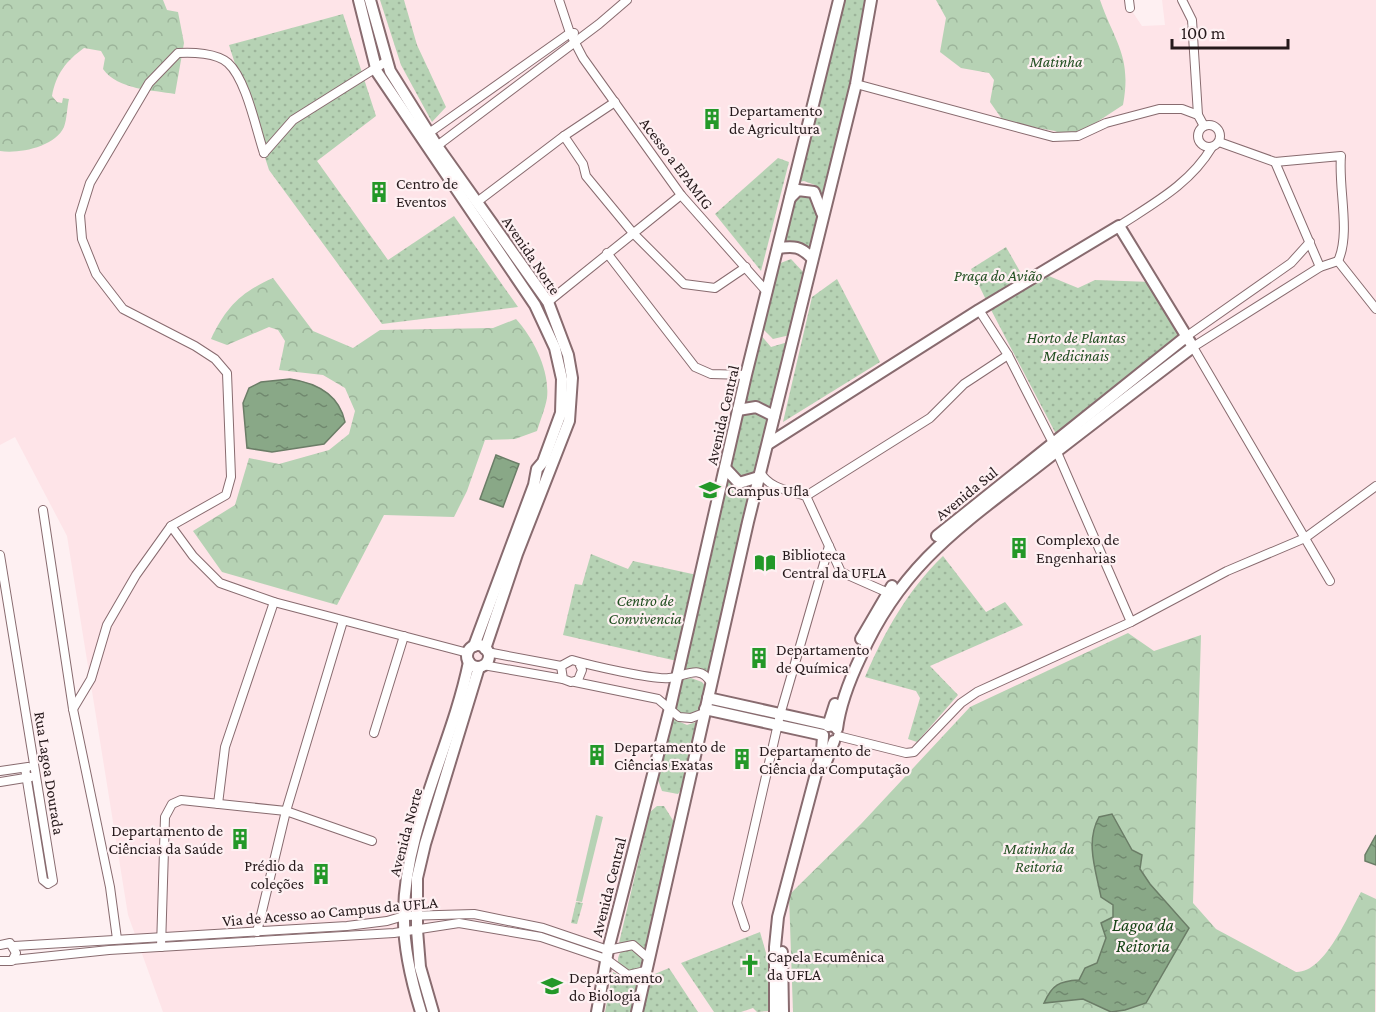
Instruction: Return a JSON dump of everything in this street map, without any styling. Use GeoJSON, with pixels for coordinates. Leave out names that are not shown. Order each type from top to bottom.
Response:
{"type":"FeatureCollection","features":[{"type":"Feature","properties":{"kind":"street","name":"Avenida Norte"},"geometry":{"type":"LineString","coordinates":[[359,0],[376,68],[543,306]]}},
{"type":"Feature","properties":{"kind":"street","name":"Avenida Norte"},"geometry":{"type":"LineString","coordinates":[[370,0],[390,71],[543,306],[560,363],[563,396],[557,428],[544,472],[478,656],[412,852],[408,870],[404,932],[409,967],[421,1012]]}},
{"type":"Feature","properties":{"kind":"street","name":"Acesso a EPAMIG"},"geometry":{"type":"LineString","coordinates":[[559,0],[574,43],[681,195],[767,292]]}},
{"type":"Feature","properties":{"kind":"street"},"geometry":{"type":"LineString","coordinates":[[438,146],[599,24],[627,0]]}},
{"type":"Feature","properties":{"kind":"street","name":"Avenida Central"},"geometry":{"type":"LineString","coordinates":[[597,1012],[607,954],[678,676],[746,375],[838,0]]}},
{"type":"Feature","properties":{"kind":"street"},"geometry":{"type":"LineString","coordinates":[[637,1012],[759,474],[822,213],[856,84],[872,0]]}},
{"type":"Feature","properties":{"kind":"street"},"geometry":{"type":"LineString","coordinates":[[1182,0],[1192,20],[1198,115],[1204,126]]}},
{"type":"Feature","properties":{"kind":"street"},"geometry":{"type":"LineString","coordinates":[[429,133],[570,33],[582,35]]}},
{"type":"Feature","properties":{"kind":"street"},"geometry":{"type":"LineString","coordinates":[[73,709],[91,679],[107,625],[136,575],[171,526],[226,495],[231,477],[227,373],[215,359],[195,346],[123,309],[96,274],[82,239],[80,215],[90,183],[149,83],[178,53],[195,52],[226,62],[237,76],[264,153],[293,120],[387,62]]}},
{"type":"Feature","properties":{"kind":"street"},"geometry":{"type":"LineString","coordinates":[[856,84],[1053,137],[1078,136],[1106,123],[1159,109],[1182,109],[1198,115]]}},
{"type":"Feature","properties":{"kind":"street"},"geometry":{"type":"LineString","coordinates":[[494,87],[502,97]]}},
{"type":"Feature","properties":{"kind":"street"},"geometry":{"type":"LineString","coordinates":[[477,202],[564,136],[615,102]]}},
{"type":"Feature","properties":{"kind":"street"},"geometry":{"type":"LineString","coordinates":[[768,444],[1182,185],[1203,162],[1215,144],[1219,131],[1215,126],[1204,126]]}},
{"type":"Feature","properties":{"kind":"street"},"geometry":{"type":"LineString","coordinates":[[1193,347],[1320,267],[1338,261],[1344,248],[1341,156],[1275,162],[1215,144],[1201,143],[1198,137],[1204,126]]}},
{"type":"Feature","properties":{"kind":"street"},"geometry":{"type":"LineString","coordinates":[[564,136],[583,164],[586,176],[633,233],[684,284],[715,288],[746,267]]}},
{"type":"Feature","properties":{"kind":"street"},"geometry":{"type":"LineString","coordinates":[[1275,162],[1320,267]]}},
{"type":"Feature","properties":{"kind":"street"},"geometry":{"type":"LineString","coordinates":[[790,198],[798,190],[814,192],[822,213]]}},
{"type":"Feature","properties":{"kind":"street"},"geometry":{"type":"LineString","coordinates":[[543,306],[681,195]]}},
{"type":"Feature","properties":{"kind":"street"},"geometry":{"type":"LineString","coordinates":[[1119,226],[1187,336],[1330,581]]}},
{"type":"Feature","properties":{"kind":"street"},"geometry":{"type":"LineString","coordinates":[[1187,336],[1291,263],[1310,242]]}},
{"type":"Feature","properties":{"kind":"street"},"geometry":{"type":"LineString","coordinates":[[778,248],[794,246],[802,249],[812,258]]}},
{"type":"Feature","properties":{"kind":"street"},"geometry":{"type":"LineString","coordinates":[[607,253],[695,367],[711,374],[746,375]]}},
{"type":"Feature","properties":{"kind":"street"},"geometry":{"type":"LineString","coordinates":[[1338,261],[1376,309]]}},
{"type":"Feature","properties":{"kind":"street"},"geometry":{"type":"LineString","coordinates":[[979,310],[1008,355],[1054,447],[1131,622]]}},
{"type":"Feature","properties":{"kind":"street","name":"Avenida Sul"},"geometry":{"type":"LineString","coordinates":[[775,1012],[775,947],[778,916],[822,751],[855,669],[891,594],[944,539],[1187,336]]}},
{"type":"Feature","properties":{"kind":"street","name":"Avenida Sul"},"geometry":{"type":"LineString","coordinates":[[1054,447],[1193,347]]}},
{"type":"Feature","properties":{"kind":"street"},"geometry":{"type":"LineString","coordinates":[[759,474],[775,487],[806,496],[930,418],[964,384],[1008,355]]}},
{"type":"Feature","properties":{"kind":"street"},"geometry":{"type":"LineString","coordinates":[[738,410],[756,407],[774,416]]}},
{"type":"Feature","properties":{"kind":"street"},"geometry":{"type":"LineString","coordinates":[[725,468],[740,483],[759,474]]}},
{"type":"Feature","properties":{"kind":"street"},"geometry":{"type":"LineString","coordinates":[[171,526],[193,556],[220,583],[274,602],[562,679],[658,699],[676,715],[685,718],[706,706],[779,720],[906,753],[914,752],[961,703],[977,692],[1131,622],[1227,571],[1305,538],[1376,486]]}},
{"type":"Feature","properties":{"kind":"street"},"geometry":{"type":"LineString","coordinates":[[806,496],[841,572],[891,594]]}},
{"type":"Feature","properties":{"kind":"street"},"geometry":{"type":"LineString","coordinates":[[43,510],[73,709],[110,887],[117,939]]}},
{"type":"Feature","properties":{"kind":"street"},"geometry":{"type":"LineString","coordinates":[[745,927],[737,903],[779,720],[829,546]]}},
{"type":"Feature","properties":{"kind":"street","name":"Rua Lagoa Dourada"},"geometry":{"type":"LineString","coordinates":[[0,555],[53,881],[48,884],[43,880],[27,777]]}},
{"type":"Feature","properties":{"kind":"street"},"geometry":{"type":"LineString","coordinates":[[218,804],[225,747],[274,602]]}},
{"type":"Feature","properties":{"kind":"street"},"geometry":{"type":"LineString","coordinates":[[257,932],[286,811],[343,621]]}},
{"type":"Feature","properties":{"kind":"street"},"geometry":{"type":"LineString","coordinates":[[374,733],[404,636]]}},
{"type":"Feature","properties":{"kind":"street","name":"Avenida Norte"},"geometry":{"type":"LineString","coordinates":[[433,1012],[420,967],[417,878],[478,656]]}},
{"type":"Feature","properties":{"kind":"street"},"geometry":{"type":"LineString","coordinates":[[478,656],[561,666],[568,660],[669,678],[684,673],[698,672],[706,676],[711,683]]}},
{"type":"Feature","properties":{"kind":"street"},"geometry":{"type":"LineString","coordinates":[[575,682],[582,673],[579,663]]}},
{"type":"Feature","properties":{"kind":"street"},"geometry":{"type":"LineString","coordinates":[[561,666],[562,679]]}},
{"type":"Feature","properties":{"kind":"street","name":"Avenida Sul"},"geometry":{"type":"LineString","coordinates":[[783,1012],[783,935],[789,895],[824,769],[830,733]]}},
{"type":"Feature","properties":{"kind":"street"},"geometry":{"type":"LineString","coordinates":[[0,771],[35,766]]}},
{"type":"Feature","properties":{"kind":"street"},"geometry":{"type":"LineString","coordinates":[[25,768],[27,777]]}},
{"type":"Feature","properties":{"kind":"street"},"geometry":{"type":"LineString","coordinates":[[0,782],[37,776]]}},
{"type":"Feature","properties":{"kind":"street"},"geometry":{"type":"LineString","coordinates":[[161,947],[165,817],[172,804],[181,800],[286,811],[372,841]]}},
{"type":"Feature","properties":{"kind":"street","name":"Via de Acesso ao Campus da UFLA"},"geometry":{"type":"LineString","coordinates":[[0,945],[8,943],[14,946],[161,935],[257,932],[347,926],[387,921],[404,916],[474,914],[543,928],[607,954]]}},
{"type":"Feature","properties":{"kind":"street","name":"Via de Acesso ao Campus da UFLA"},"geometry":{"type":"LineString","coordinates":[[0,961],[7,963],[13,960],[161,947],[404,932],[459,923],[476,924],[542,937],[607,954]]}},
{"type":"Feature","properties":{"kind":"street"},"geometry":{"type":"LineString","coordinates":[[645,971],[628,975],[607,954],[633,945],[648,958]]}},
{"type":"Feature","properties":{"kind":"street"},"geometry":{"type":"LineString","coordinates":[[13,960],[16,953],[14,946]]}},
{"type":"Feature","properties":{"kind":"shaded area","name":"Campus Ufla"},"geometry":{"type":"Polygon","coordinates":[[[0,0],[1129,0],[1130,8],[1142,26],[1165,25],[1162,0],[1376,0],[1376,1012],[163,1012],[128,915],[67,536],[15,437],[0,445],[0,0]]]}},
{"type":"Feature","properties":{"kind":"green space"},"geometry":{"type":"Polygon","coordinates":[[[0,0],[163,0],[167,10],[178,12],[184,43],[175,94],[136,88],[117,81],[103,69],[105,58],[101,51],[84,48],[72,58],[56,81],[52,96],[57,102],[62,103],[63,98],[69,99],[65,124],[59,134],[53,140],[36,148],[0,151],[0,0]]]}},
{"type":"Feature","properties":{"kind":"green space"},"geometry":{"type":"Polygon","coordinates":[[[380,0],[404,0],[417,45],[446,107],[432,122],[401,65],[380,0]]]}},
{"type":"Feature","properties":{"kind":"green space"},"geometry":{"type":"Polygon","coordinates":[[[844,0],[868,0],[851,83],[822,194],[815,185],[804,181],[799,182],[844,0]]]}},
{"type":"Feature","properties":{"kind":"green space","name":"Matinha"},"geometry":{"type":"Polygon","coordinates":[[[936,0],[1100,0],[1124,62],[1123,105],[1071,139],[1055,131],[1004,122],[990,102],[994,80],[989,73],[961,68],[940,52],[946,18],[936,0]]]}},
{"type":"Feature","properties":{"kind":"green space"},"geometry":{"type":"Polygon","coordinates":[[[343,14],[376,116],[317,161],[388,260],[454,216],[518,307],[382,324],[269,170],[229,45],[343,14]]]}},
{"type":"Feature","properties":{"kind":"green space"},"geometry":{"type":"Polygon","coordinates":[[[778,158],[789,162],[761,271],[715,214],[778,158]]]}},
{"type":"Feature","properties":{"kind":"green space"},"geometry":{"type":"Polygon","coordinates":[[[803,194],[813,197],[819,216],[810,249],[795,241],[785,241],[795,200],[803,194]]]}},
{"type":"Feature","properties":{"kind":"green space","name":"Praça do Avião"},"geometry":{"type":"Polygon","coordinates":[[[1006,247],[1026,282],[988,304],[971,269],[1006,247]]]}},
{"type":"Feature","properties":{"kind":"green space"},"geometry":{"type":"Polygon","coordinates":[[[791,259],[804,273],[790,335],[773,339],[761,327],[778,264],[791,259]]]}},
{"type":"Feature","properties":{"kind":"green space","name":"Horto de Plantas Medicinais"},"geometry":{"type":"Polygon","coordinates":[[[1044,274],[1078,288],[1095,280],[1152,282],[1186,335],[1057,436],[989,306],[1044,274]]]}},
{"type":"Feature","properties":{"kind":"green space"},"geometry":{"type":"Polygon","coordinates":[[[273,278],[313,331],[353,348],[380,330],[493,328],[516,319],[535,346],[546,377],[547,398],[537,431],[515,439],[485,440],[467,491],[454,517],[384,515],[337,605],[222,572],[193,531],[235,505],[249,458],[279,464],[329,450],[349,434],[355,411],[345,388],[323,375],[279,370],[285,341],[278,330],[269,327],[227,345],[211,339],[229,309],[243,295],[273,278]]]}},
{"type":"Feature","properties":{"kind":"green space"},"geometry":{"type":"Polygon","coordinates":[[[837,279],[880,362],[783,422],[812,297],[837,279]]]}},
{"type":"Feature","properties":{"kind":"green space"},"geometry":{"type":"Polygon","coordinates":[[[759,333],[771,347],[788,342],[773,412],[742,407],[759,333]]]}},
{"type":"Feature","properties":{"kind":"green space"},"geometry":{"type":"Polygon","coordinates":[[[759,411],[771,418],[756,475],[739,481],[729,468],[741,413],[759,411]]]}},
{"type":"Feature","properties":{"kind":"green space"},"geometry":{"type":"Polygon","coordinates":[[[727,475],[755,481],[709,675],[700,668],[685,670],[727,475]]]}},
{"type":"Feature","properties":{"kind":"green space","name":"Centro de Convivencia"},"geometry":{"type":"Polygon","coordinates":[[[591,554],[628,569],[633,561],[697,575],[677,661],[563,635],[575,584],[582,585],[591,554]]]}},
{"type":"Feature","properties":{"kind":"green space"},"geometry":{"type":"Polygon","coordinates":[[[943,556],[986,612],[1005,602],[1023,625],[930,666],[958,695],[917,742],[908,739],[920,698],[916,691],[865,677],[898,612],[918,583],[943,556]]]}},
{"type":"Feature","properties":{"kind":"green space","name":"Matinha da Reitoria"},"geometry":{"type":"Polygon","coordinates":[[[1128,633],[1154,651],[1201,635],[1193,903],[1216,929],[1296,972],[1307,970],[1326,953],[1361,892],[1376,899],[1375,1012],[793,1012],[789,895],[861,824],[970,707],[1128,633]]]}},
{"type":"Feature","properties":{"kind":"green space"},"geometry":{"type":"Polygon","coordinates":[[[691,678],[702,682],[706,687],[701,711],[688,715],[677,712],[675,708],[682,680],[691,678]]]}},
{"type":"Feature","properties":{"kind":"green space"},"geometry":{"type":"Polygon","coordinates":[[[671,718],[687,725],[699,721],[683,787],[678,794],[662,791],[657,777],[671,718]]]}},
{"type":"Feature","properties":{"kind":"green space"},"geometry":{"type":"Polygon","coordinates":[[[657,806],[664,806],[674,822],[646,951],[635,943],[619,943],[650,812],[657,806]]]}},
{"type":"Feature","properties":{"kind":"green space"},"geometry":{"type":"Polygon","coordinates":[[[596,815],[603,817],[582,902],[576,901],[596,815]]]}},
{"type":"Feature","properties":{"kind":"green space"},"geometry":{"type":"Polygon","coordinates":[[[576,902],[583,903],[577,924],[571,923],[576,902]]]}},
{"type":"Feature","properties":{"kind":"green space"},"geometry":{"type":"Polygon","coordinates":[[[760,932],[771,970],[769,1011],[757,1012],[753,1008],[741,1012],[714,1012],[681,963],[760,932]]]}},
{"type":"Feature","properties":{"kind":"green space"},"geometry":{"type":"Polygon","coordinates":[[[630,948],[639,951],[642,960],[639,969],[630,972],[621,969],[618,960],[621,951],[630,948]]]}},
{"type":"Feature","properties":{"kind":"green space"},"geometry":{"type":"Polygon","coordinates":[[[669,968],[698,1012],[642,1012],[650,976],[669,968]]]}},
{"type":"Feature","properties":{"kind":"green space"},"geometry":{"type":"Polygon","coordinates":[[[613,972],[627,979],[640,977],[632,1012],[605,1012],[613,972]]]}},
{"type":"Feature","properties":{"kind":"water"},"geometry":{"type":"Polygon","coordinates":[[[290,379],[309,383],[332,397],[338,404],[345,422],[324,444],[272,452],[247,448],[243,403],[249,388],[261,382],[290,379]]]}},
{"type":"Feature","properties":{"kind":"water"},"geometry":{"type":"Polygon","coordinates":[[[496,455],[519,464],[503,507],[480,499],[496,455]]]}},
{"type":"Feature","properties":{"kind":"water","name":"Lagoa da Reitoria"},"geometry":{"type":"Polygon","coordinates":[[[1112,814],[1132,850],[1142,855],[1140,869],[1150,884],[1189,928],[1146,1003],[1111,1012],[1083,999],[1044,1003],[1053,988],[1066,981],[1079,980],[1085,968],[1097,963],[1106,938],[1101,923],[1113,917],[1113,905],[1101,897],[1092,846],[1099,817],[1112,814]]]}},
{"type":"Feature","properties":{"kind":"water"},"geometry":{"type":"Polygon","coordinates":[[[1376,835],[1376,865],[1365,861],[1365,855],[1376,835]]]}},
{"type":"Feature","properties":{"kind":"place","name":"Departamento de Agricultura"},"geometry":{"type":"Point","coordinates":[712,119]}},
{"type":"Feature","properties":{"kind":"place","name":"Centro de Eventos"},"geometry":{"type":"Point","coordinates":[379,192]}},
{"type":"Feature","properties":{"kind":"place","name":"Campus Ufla"},"geometry":{"type":"Point","coordinates":[710,490]}},
{"type":"Feature","properties":{"kind":"place","name":"Complexo de Engenharias"},"geometry":{"type":"Point","coordinates":[1019,548]}},
{"type":"Feature","properties":{"kind":"place","name":"Biblioteca Central da UFLA"},"geometry":{"type":"Point","coordinates":[765,563]}},
{"type":"Feature","properties":{"kind":"place","name":"Departamento de Química"},"geometry":{"type":"Point","coordinates":[759,658]}},
{"type":"Feature","properties":{"kind":"place","name":"Departamento de Ciências Exatas"},"geometry":{"type":"Point","coordinates":[597,755]}},
{"type":"Feature","properties":{"kind":"place","name":"Departamento de Ciência da Computação"},"geometry":{"type":"Point","coordinates":[742,759]}},
{"type":"Feature","properties":{"kind":"place","name":"Departamento de Ciências da Saúde"},"geometry":{"type":"Point","coordinates":[240,839]}},
{"type":"Feature","properties":{"kind":"place","name":"Prédio da coleções"},"geometry":{"type":"Point","coordinates":[321,874]}},
{"type":"Feature","properties":{"kind":"place","name":"Capela Ecumênica da UFLA"},"geometry":{"type":"Point","coordinates":[750,965]}},
{"type":"Feature","properties":{"kind":"place","name":"Departamento do Biologia"},"geometry":{"type":"Point","coordinates":[552,986]}}]}
